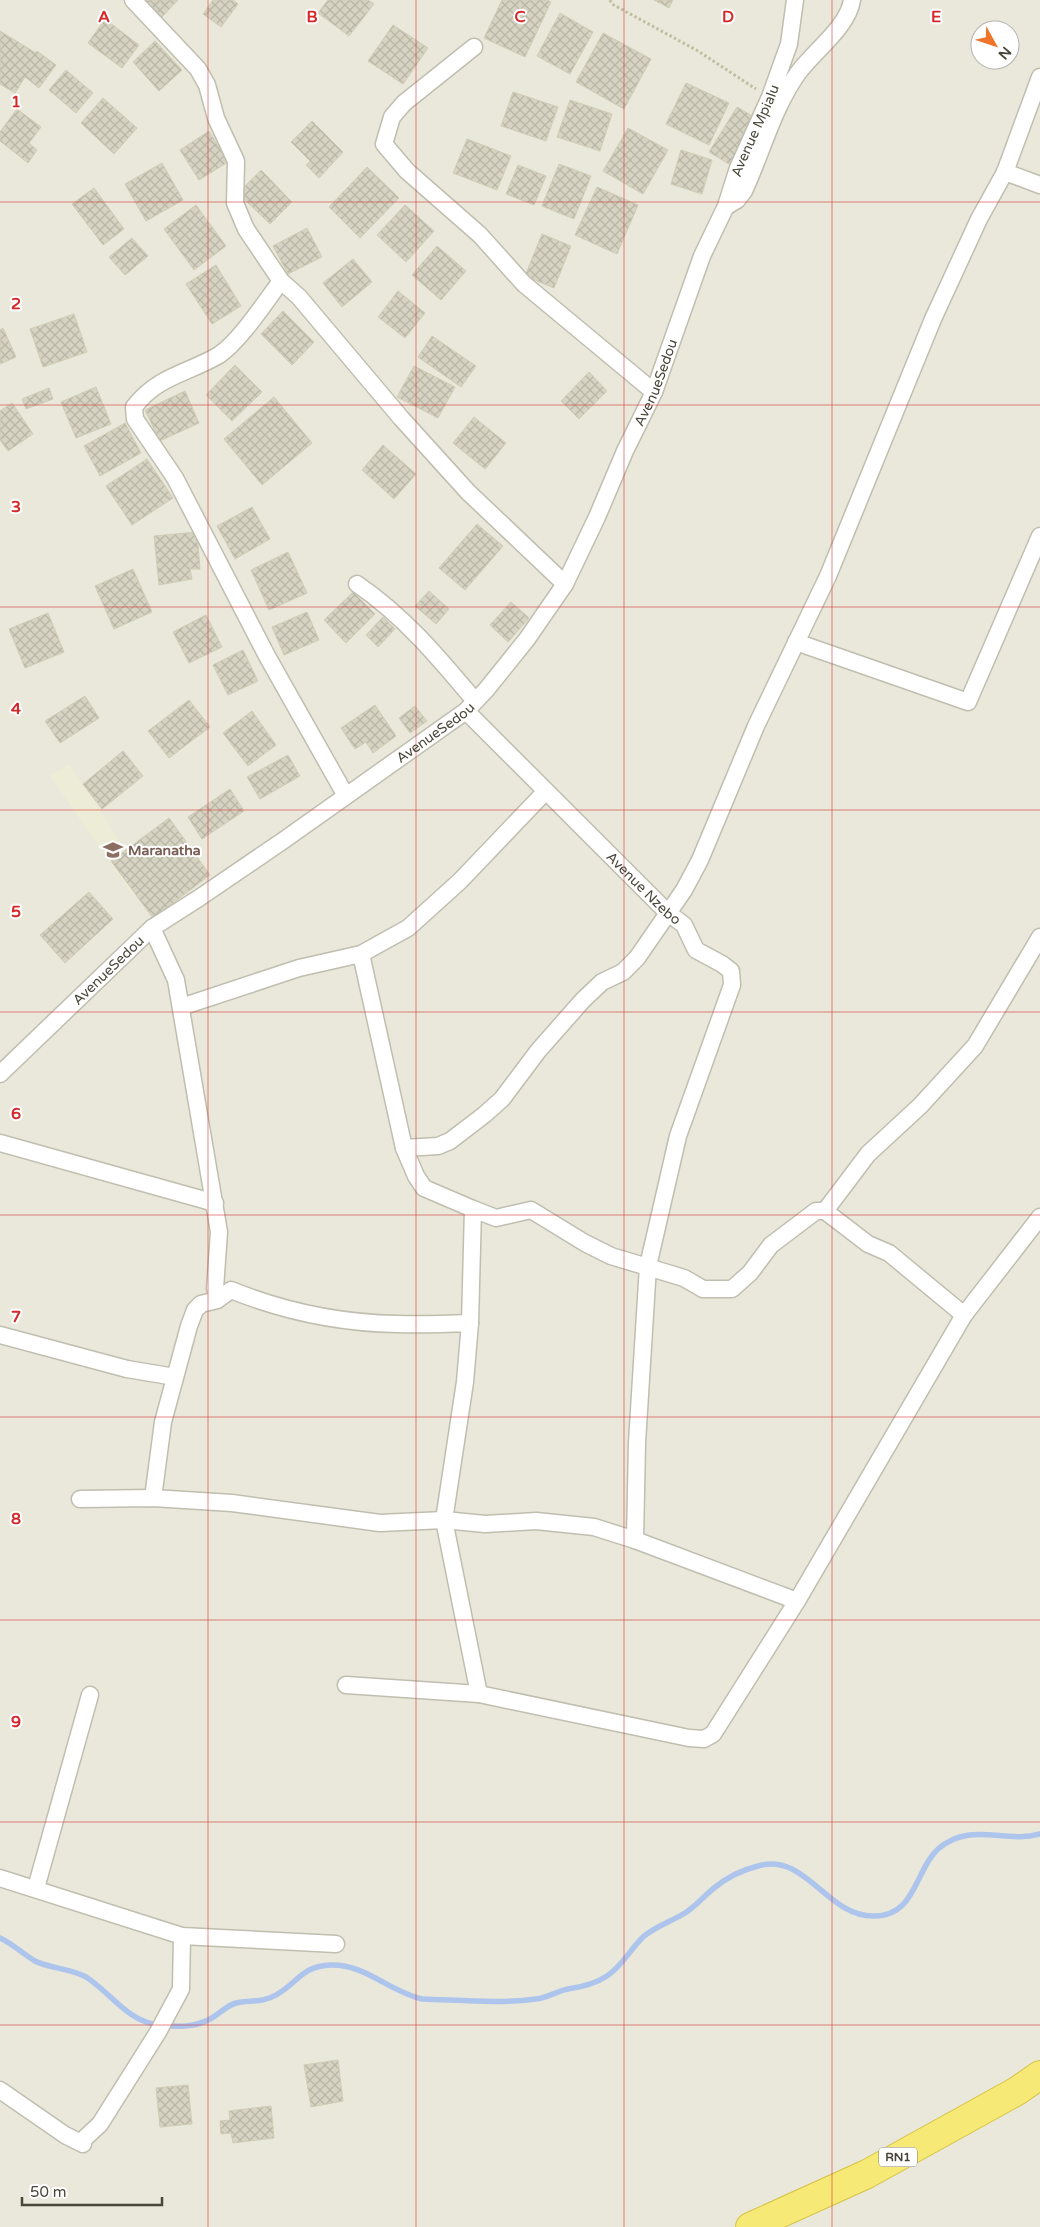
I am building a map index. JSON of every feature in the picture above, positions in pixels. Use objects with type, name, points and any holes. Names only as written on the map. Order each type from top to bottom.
[{"type":"highway","name":"RN1","points":[[750,2227],[867,2174],[1017,2091],[1040,2075]]},
{"type":"street","points":[[132,0],[198,69],[207,85],[216,118],[236,161],[235,203],[246,228],[281,280],[299,297],[401,418],[468,492],[565,584]]},
{"type":"street","name":"Avenue Mpialu","points":[[702,256],[726,206],[738,168],[770,97],[789,44],[796,0]]},
{"type":"street","points":[[726,206],[737,200],[744,191],[781,103],[797,74],[816,51],[840,27],[852,0]]},
{"type":"street","points":[[474,47],[404,103],[392,117],[384,144],[407,171],[480,235],[524,284],[654,392]]},
{"type":"street","points":[[404,1148],[438,1146],[450,1140],[502,1099],[538,1052],[583,1000],[602,982],[623,972],[637,958],[684,890],[700,860],[756,726],[828,576],[937,310],[979,219],[1005,172],[1040,77]]},
{"type":"street","points":[[1005,172],[1040,185]]},
{"type":"street","name":"AvenueSedou","points":[[0,1074],[152,928],[199,898],[346,796],[470,706],[486,690],[527,639],[565,584],[597,517],[625,450],[654,392],[702,256]]},
{"type":"street","points":[[281,280],[248,326],[220,354],[170,376],[141,398],[134,406],[135,419],[175,478],[267,656],[346,796]]},
{"type":"street","points":[[796,642],[968,702],[1040,536]]},
{"type":"street","name":"Avenue Nzebo","points":[[357,584],[379,599],[425,642],[470,706],[545,792],[668,913],[684,925],[696,950],[731,971],[732,985],[678,1136],[648,1266]]},
{"type":"street","points":[[181,1007],[299,968],[362,954],[414,922],[460,882],[545,792]]},
{"type":"street","points":[[152,928],[176,980],[181,1007],[219,1232],[215,1288],[217,1300]]},
{"type":"street","points":[[826,1211],[868,1154],[920,1106],[976,1046],[1040,937]]},
{"type":"street","points":[[362,954],[404,1148],[416,1176],[424,1188],[496,1218],[530,1210],[585,1243],[611,1256],[684,1278],[703,1289],[732,1289],[750,1273],[771,1245],[783,1235],[816,1211],[826,1211],[861,1239],[889,1252],[964,1315]]},
{"type":"street","points":[[0,1143],[215,1203]]},
{"type":"street","points":[[473,1210],[470,1323],[465,1382],[444,1520],[479,1694]]},
{"type":"street","points":[[346,1685],[479,1694],[689,1738],[704,1739],[713,1734],[797,1602],[964,1315],[1040,1217]]},
{"type":"street","points":[[635,1540],[637,1443],[648,1266]]},
{"type":"street","points":[[153,1498],[163,1422],[194,1310],[201,1304],[217,1300],[231,1290],[262,1303],[321,1316],[395,1324],[470,1323]]},
{"type":"street","points":[[0,1335],[127,1369],[175,1377]]},
{"type":"street","points":[[80,1499],[153,1498],[232,1503],[380,1524],[444,1520],[485,1524],[536,1521],[594,1527],[635,1540],[797,1602]]},
{"type":"street","points":[[36,1888],[90,1695]]},
{"type":"street","points":[[0,1878],[182,1936],[336,1944]]},
{"type":"street","points":[[0,2090],[65,2135],[83,2144],[84,2138],[100,2124],[158,2032],[181,1989],[182,1936]]},
{"type":"path","points":[[610,0],[612,4],[698,51],[770,97]]},
{"type":"shaded area","points":[[0,0],[1040,0],[1040,2227],[0,2227]]},
{"type":"shaded area","name":"Maranatha","points":[[69,764],[149,886],[133,896],[50,776]]},
{"type":"building","points":[[145,0],[178,0],[162,17]]},
{"type":"building","points":[[213,0],[233,0],[238,4],[221,27],[203,14]]},
{"type":"building","points":[[328,0],[368,0],[374,4],[349,36],[318,13]]},
{"type":"building","points":[[502,0],[547,0],[551,2],[525,57],[484,38]]},
{"type":"building","points":[[654,0],[673,0],[669,8]]},
{"type":"building","points":[[560,13],[593,32],[570,74],[537,56]]},
{"type":"building","points":[[105,19],[139,45],[122,68],[88,43]]},
{"type":"building","points":[[393,25],[428,48],[403,84],[368,61]]},
{"type":"building","points":[[0,31],[36,53],[37,51],[56,65],[39,88],[25,77],[15,93],[0,84]]},
{"type":"building","points":[[603,33],[651,59],[624,109],[576,82]]},
{"type":"building","points":[[155,41],[182,70],[159,91],[133,62]]},
{"type":"building","points":[[66,70],[93,93],[76,113],[49,90]]},
{"type":"building","points":[[686,83],[729,103],[709,145],[666,124]]},
{"type":"building","points":[[513,92],[558,107],[546,141],[501,126]]},
{"type":"building","points":[[103,98],[137,128],[114,154],[81,123]]},
{"type":"building","points":[[570,100],[612,114],[600,151],[557,137]]},
{"type":"building","points":[[737,107],[756,118],[729,164],[709,152]]},
{"type":"building","points":[[17,109],[41,127],[29,143],[37,150],[28,163],[0,141],[0,132]]},
{"type":"building","points":[[312,121],[343,152],[319,178],[306,165],[310,161],[291,142]]},
{"type":"building","points":[[628,128],[668,150],[643,194],[603,171]]},
{"type":"building","points":[[209,131],[228,162],[199,180],[180,150]]},
{"type":"building","points":[[467,139],[511,156],[497,190],[453,173]]},
{"type":"building","points":[[681,150],[712,160],[702,194],[671,184]]},
{"type":"building","points":[[162,163],[183,200],[146,221],[125,184]]},
{"type":"building","points":[[559,164],[591,176],[574,219],[542,206]]},
{"type":"building","points":[[518,165],[546,176],[534,205],[506,194]]},
{"type":"building","points":[[367,167],[399,198],[360,238],[329,207]]},
{"type":"building","points":[[261,170],[292,202],[270,224],[238,193]]},
{"type":"building","points":[[597,187],[638,205],[617,254],[575,235]]},
{"type":"building","points":[[94,188],[124,229],[103,245],[72,204]]},
{"type":"building","points":[[196,205],[226,246],[194,270],[164,229]]},
{"type":"building","points":[[405,205],[434,231],[406,262],[377,235]]},
{"type":"building","points":[[307,228],[322,257],[288,274],[273,246]]},
{"type":"building","points":[[542,234],[571,246],[554,288],[525,276]]},
{"type":"building","points":[[132,238],[148,256],[125,275],[109,257]]},
{"type":"building","points":[[437,246],[466,271],[441,300],[412,275]]},
{"type":"building","points":[[353,259],[372,282],[342,307],[323,283]]},
{"type":"building","points":[[216,265],[241,306],[212,324],[186,284]]},
{"type":"building","points":[[398,291],[425,313],[405,338],[378,317]]},
{"type":"building","points":[[283,311],[314,342],[292,365],[261,334]]},
{"type":"building","points":[[74,314],[87,352],[43,367],[30,329]]},
{"type":"building","points":[[3,328],[16,357],[0,364],[0,330]]},
{"type":"building","points":[[432,336],[476,366],[461,387],[418,357]]},
{"type":"building","points":[[235,365],[262,392],[232,421],[206,395]]},
{"type":"building","points":[[414,366],[455,387],[438,418],[397,397]]},
{"type":"building","points":[[589,372],[607,391],[579,419],[561,401]]},
{"type":"building","points":[[96,387],[111,424],[76,438],[61,402]]},
{"type":"building","points":[[49,388],[53,399],[26,409],[22,399]]},
{"type":"building","points":[[185,391],[199,423],[160,441],[145,410]]},
{"type":"building","points":[[274,397],[312,443],[262,485],[224,439]]},
{"type":"building","points":[[12,403],[33,434],[8,451],[0,440],[0,411]]},
{"type":"building","points":[[474,417],[506,443],[485,469],[453,443]]},
{"type":"building","points":[[125,423],[141,453],[100,476],[84,446]]},
{"type":"building","points":[[383,445],[416,474],[394,499],[362,470]]},
{"type":"building","points":[[147,459],[173,498],[132,525],[106,486]]},
{"type":"building","points":[[252,507],[270,539],[235,559],[217,526]]},
{"type":"building","points":[[477,524],[503,546],[465,590],[439,568]]},
{"type":"building","points":[[197,532],[200,569],[190,569],[192,579],[159,585],[154,536]]},
{"type":"building","points":[[288,552],[307,593],[269,610],[251,570]]},
{"type":"building","points":[[133,569],[152,612],[114,629],[95,586]]},
{"type":"building","points":[[429,591],[449,609],[436,624],[415,606]]},
{"type":"building","points":[[353,592],[375,614],[346,643],[324,620]]},
{"type":"building","points":[[511,602],[529,618],[508,642],[490,625]]},
{"type":"building","points":[[307,612],[319,640],[284,655],[272,627]]},
{"type":"building","points":[[48,613],[64,652],[25,668],[9,629]]},
{"type":"building","points":[[206,615],[222,647],[189,663],[173,632]]},
{"type":"building","points":[[383,617],[395,629],[378,647],[366,635]]},
{"type":"building","points":[[243,650],[258,681],[228,695],[213,665]]},
{"type":"building","points":[[85,696],[99,718],[60,743],[45,721]]},
{"type":"building","points":[[189,700],[210,727],[169,758],[148,731]]},
{"type":"building","points":[[375,705],[396,736],[373,753],[366,742],[355,749],[341,728]]},
{"type":"building","points":[[415,706],[427,721],[410,733],[399,718]]},
{"type":"building","points":[[252,711],[276,745],[248,766],[223,733]]},
{"type":"building","points":[[123,751],[143,776],[102,809],[83,784]]},
{"type":"building","points":[[288,755],[300,776],[260,799],[247,777]]},
{"type":"building","points":[[230,789],[244,811],[202,839],[188,817]]},
{"type":"building","points":[[169,818],[210,875],[153,918],[111,861]]},
{"type":"building","points":[[89,892],[113,919],[65,963],[40,935]]},
{"type":"building","points":[[338,2060],[343,2101],[311,2107],[304,2065]]},
{"type":"building","points":[[188,2085],[192,2124],[160,2127],[156,2088]]},
{"type":"building","points":[[271,2106],[274,2138],[233,2143],[231,2133],[221,2134],[220,2121],[230,2120],[229,2111]]},
{"type":"waterway","points":[[0,1938],[35,1961],[86,1977],[128,2012],[137,2018],[158,2025],[184,2026],[204,2022],[236,2003],[271,1998],[313,1968],[331,1965],[343,1966],[366,1973],[399,1991],[422,1999],[479,2001],[536,1999],[588,1985],[602,1979],[617,1968],[647,1933],[685,1913],[724,1881],[740,1872],[758,1866],[775,1864],[790,1868],[843,1907],[857,1914],[874,1916],[888,1914],[907,1900],[930,1858],[938,1849],[950,1841],[963,1836],[975,1835],[1014,1837],[1040,1834]]},
{"type":"place","name":"Maranatha","points":[[113,850]]}]
